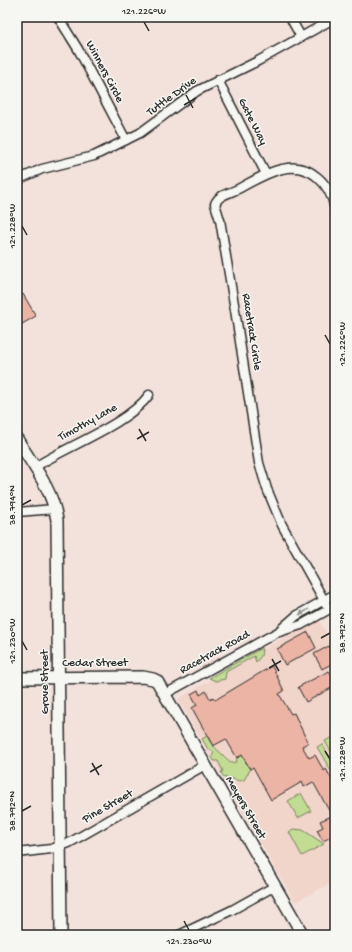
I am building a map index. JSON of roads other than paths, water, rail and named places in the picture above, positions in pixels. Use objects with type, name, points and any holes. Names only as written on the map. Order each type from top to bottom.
[{"type":"street","name":"Winners Circle","points":[[58,17],[78,49],[126,140]]},
{"type":"street","points":[[290,17],[301,37]]},
{"type":"street","name":"Tuttle Drive","points":[[17,180],[42,169],[94,156],[126,140],[150,127],[188,96],[335,18]]},
{"type":"street","name":"Gate Way","points":[[218,80],[266,174]]},
{"type":"street","name":"Racetrack Circle","points":[[325,602],[282,525],[267,489],[260,463],[220,220],[214,204],[218,197],[266,174],[282,169],[293,168],[314,174],[329,190],[335,210]]},
{"type":"street","name":"Timothy Lane","points":[[34,467],[127,415],[143,403],[149,395]]},
{"type":"street","name":"Grove Street","points":[[17,439],[34,467],[55,509],[57,533],[61,935]]},
{"type":"street","points":[[17,512],[55,509]]},
{"type":"street","name":"Racetrack Road","points":[[276,633],[296,616],[325,602],[335,594]]},
{"type":"street","name":"Racetrack Road","points":[[165,694],[276,633],[301,625],[335,606]]},
{"type":"street","name":"Cedar Street","points":[[17,678],[148,678],[157,681],[165,694]]},
{"type":"street","name":"Meyers Street","points":[[165,694],[303,935]]},
{"type":"street","name":"Pine Street","points":[[17,853],[29,853],[60,847],[69,843],[205,765]]},
{"type":"street","points":[[178,935],[232,910],[275,886]]}]
